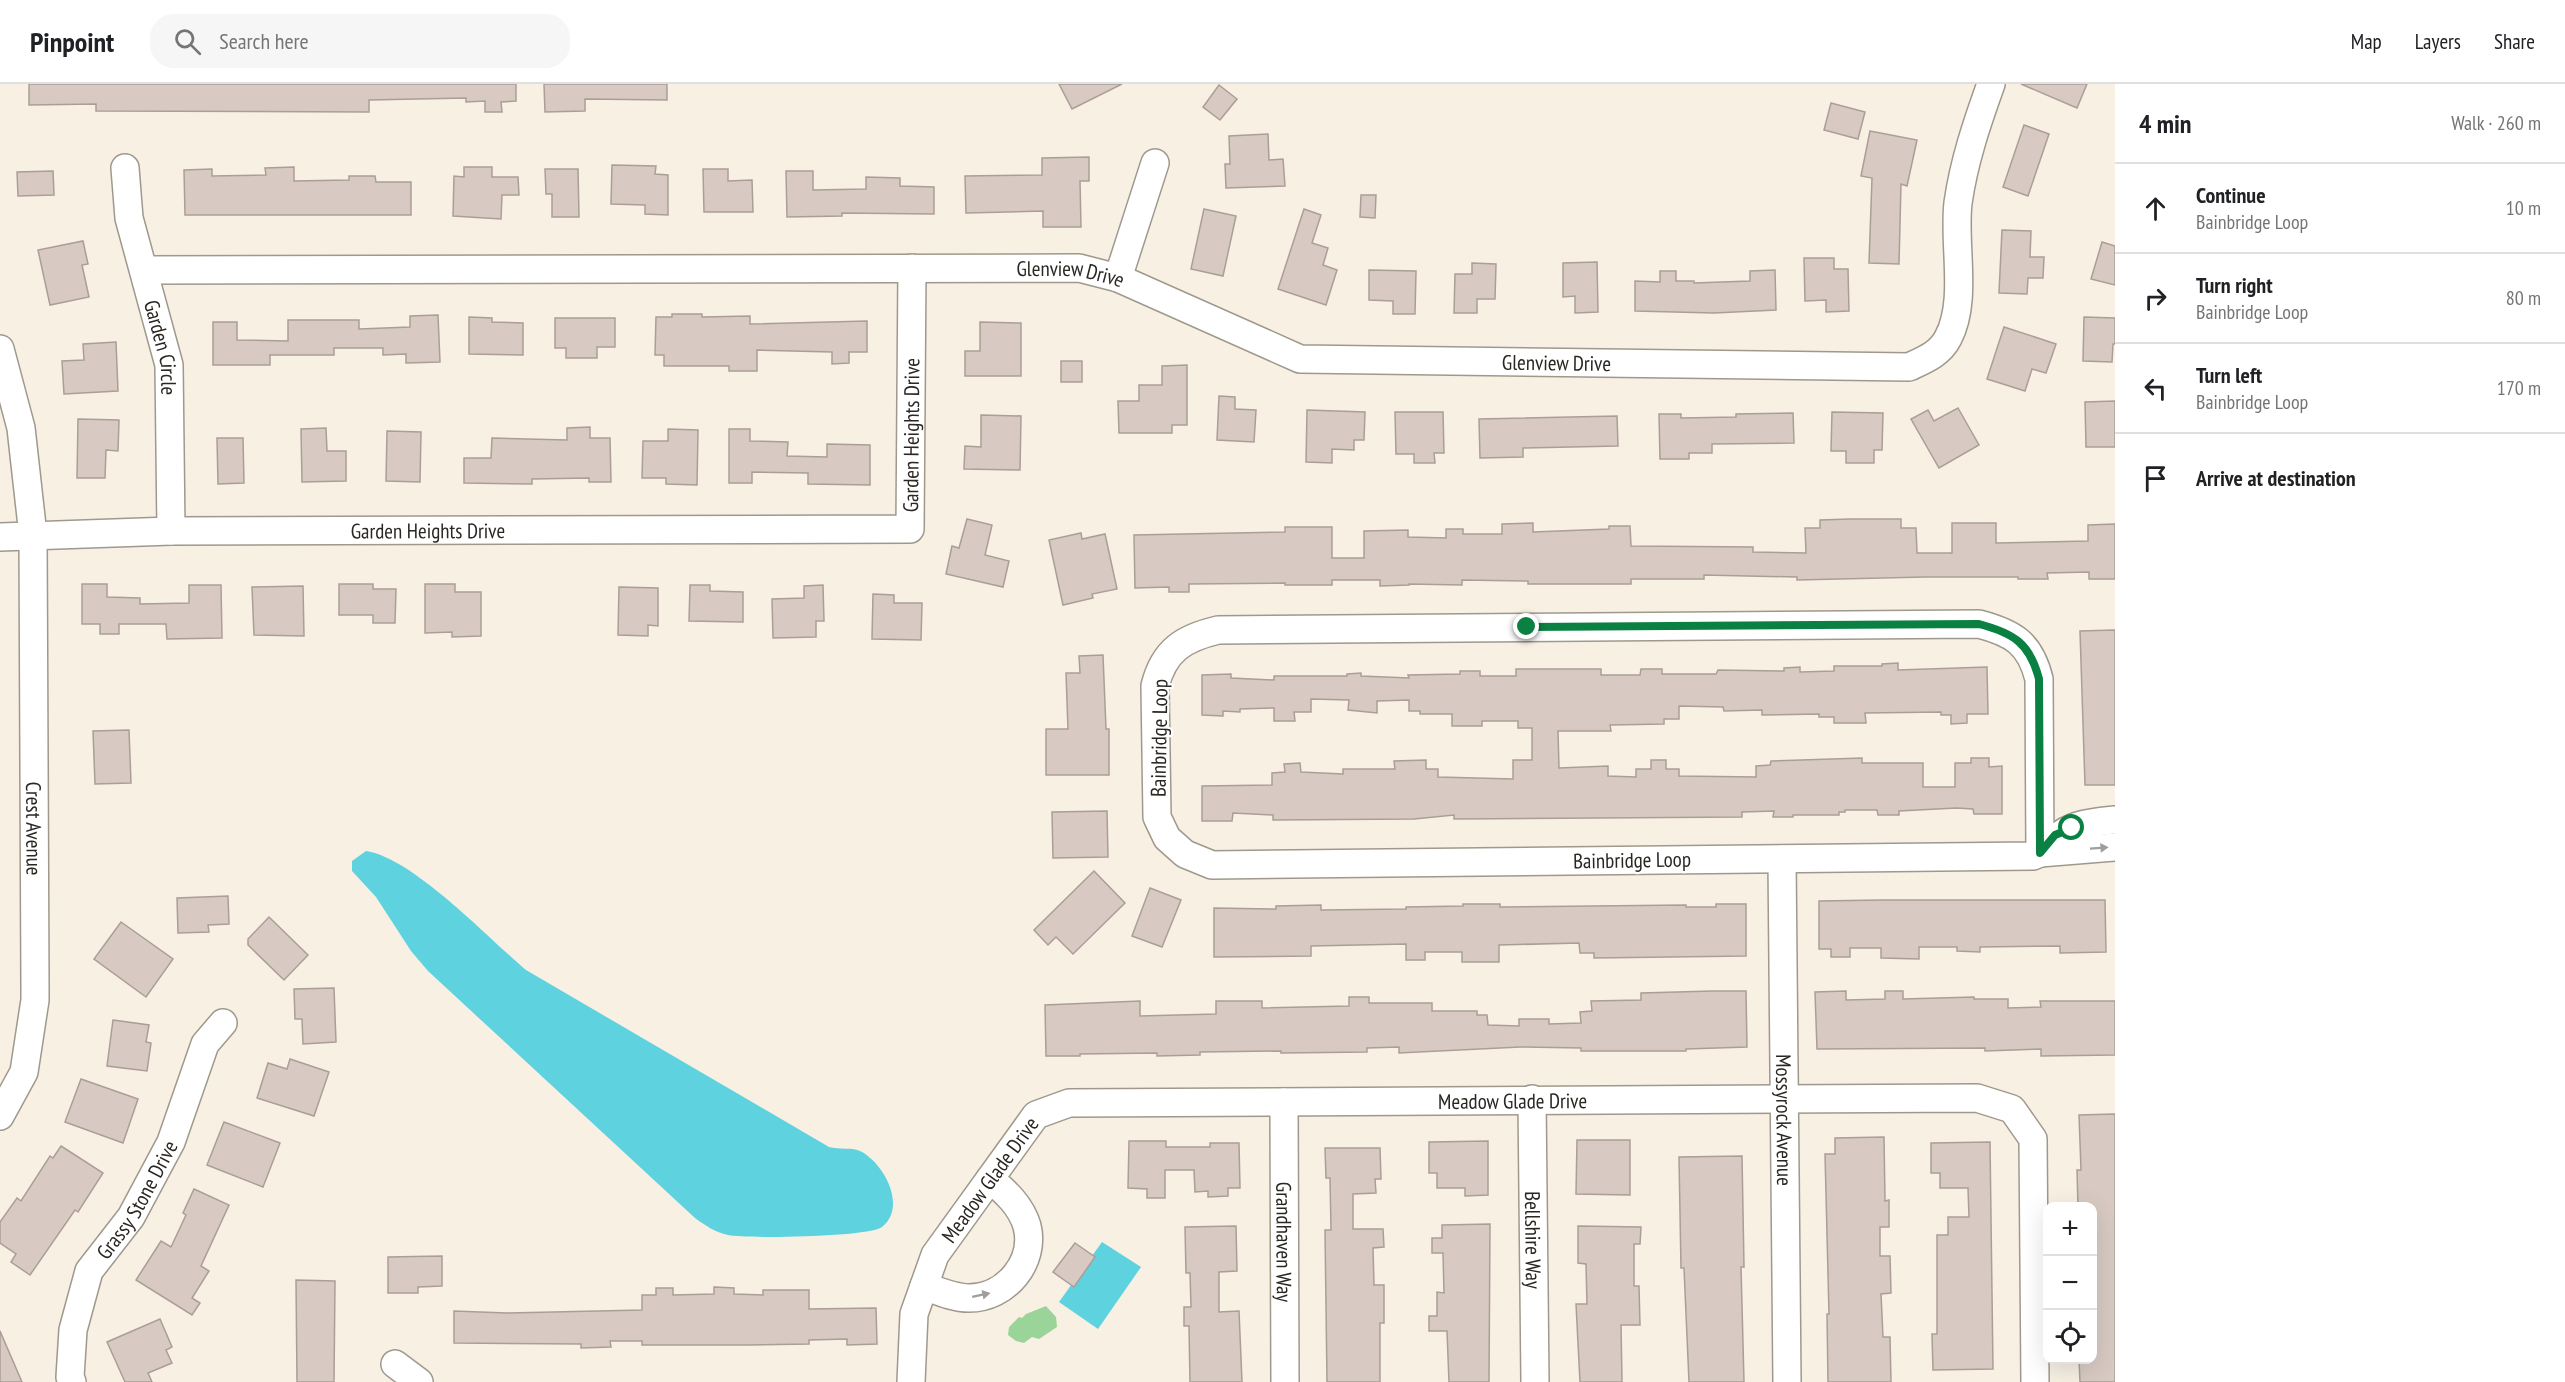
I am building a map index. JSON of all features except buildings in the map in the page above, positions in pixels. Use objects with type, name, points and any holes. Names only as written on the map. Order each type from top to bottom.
[{"type":"street","name":"Glenview Drive","points":[[912,268],[1079,268],[1118,278],[1300,359],[1909,367],[1933,356],[1948,339],[1957,313],[1958,205],[1968,148],[1991,84]]},
{"type":"street","points":[[1118,278],[1155,163]]},
{"type":"street","name":"Garden Circle","points":[[125,168],[129,218],[169,365],[171,531]]},
{"type":"street","points":[[145,270],[912,268]]},
{"type":"street","name":"Garden Heights Drive","points":[[0,537],[171,531],[910,529],[912,268]]},
{"type":"street","name":"Crest Avenue","points":[[0,349],[21,428],[33,535],[35,1000],[24,1072],[0,1116]]},
{"type":"street","name":"Bainbridge Loop","points":[[2040,853],[2039,679],[2035,663],[2027,649],[2006,631],[1979,624],[1218,630],[1192,636],[1169,654],[1159,670],[1155,686],[1157,817],[1167,838],[1185,854],[1212,865],[2024,857],[2040,853],[2115,847]]},
{"type":"street","points":[[2040,853],[2055,835],[2072,828],[2115,820]]},
{"type":"street","name":"Mossyrock Avenue","points":[[1782,859],[1787,1382]]},
{"type":"street","name":"Grassy Stone Drive","points":[[72,1382],[70,1377],[73,1330],[89,1271],[131,1217],[171,1142],[205,1044],[223,1023]]},
{"type":"street","name":"Meadow Glade Drive","points":[[911,1382],[914,1314],[935,1255],[1036,1115],[1069,1103],[1977,1098],[2012,1109],[2033,1139],[2035,1382]]},
{"type":"street","name":"Bellshire Way","points":[[1532,1099],[1535,1382]]},
{"type":"street","name":"Grandhaven Way","points":[[1284,1102],[1285,1382]]},
{"type":"street","points":[[924,1286],[955,1296],[969,1298],[985,1296],[1012,1281],[1021,1269],[1028,1252],[1026,1225],[1010,1196],[990,1179]]},
{"type":"street","points":[[395,1364],[419,1382]]},
{"type":"green space","points":[[1046,1306],[1056,1317],[1057,1327],[1039,1339],[1032,1337],[1024,1343],[1008,1335],[1009,1327],[1019,1317],[1022,1318]]},
{"type":"water","points":[[366,851],[385,857],[427,883],[526,970],[829,1147],[860,1151],[869,1157],[884,1174],[893,1197],[893,1208],[889,1218],[882,1227],[872,1230],[833,1235],[782,1237],[728,1235],[699,1221],[428,971],[411,951],[376,897],[352,871],[352,861]]},
{"type":"water","points":[[1102,1242],[1141,1267],[1098,1329],[1059,1302]]},
{"type":"route","points":[[1527,627],[1979,624],[2006,631],[2027,649],[2035,663],[2039,679],[2040,853],[2055,835],[2072,828]]}]
